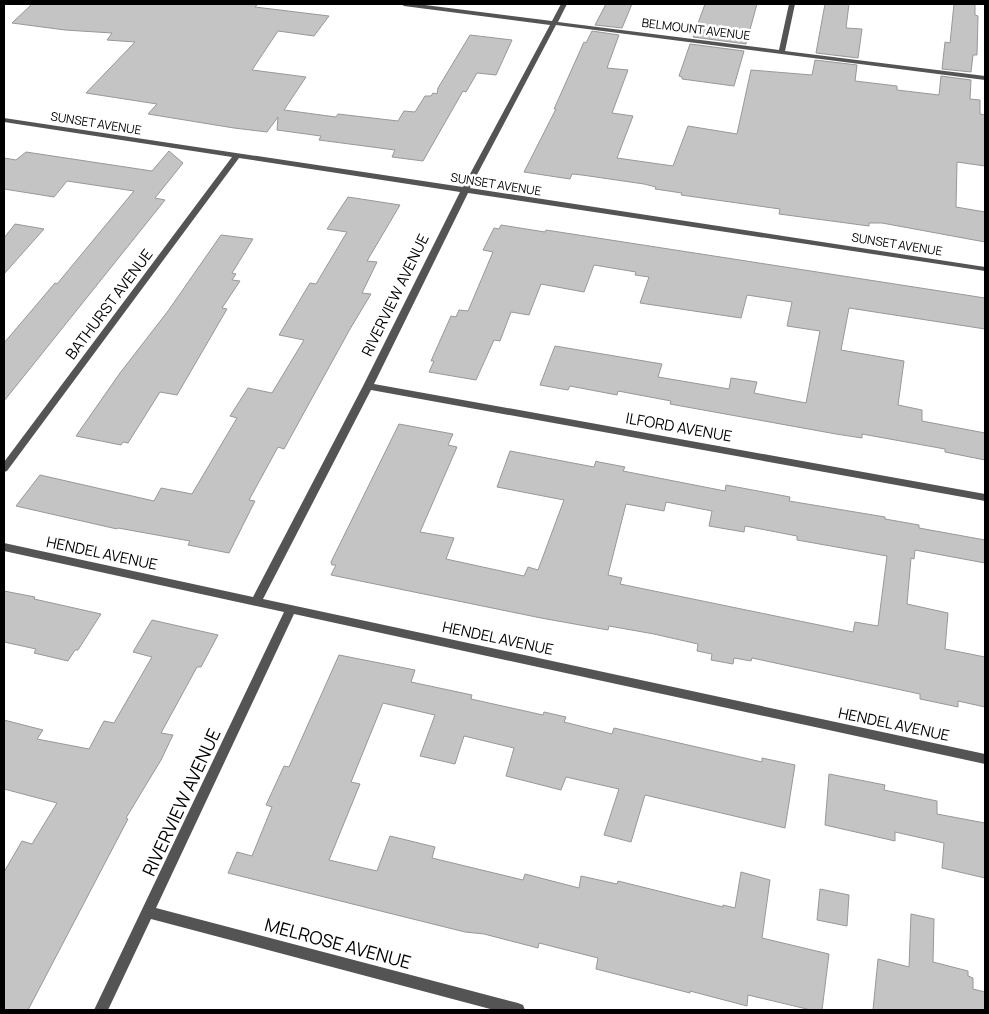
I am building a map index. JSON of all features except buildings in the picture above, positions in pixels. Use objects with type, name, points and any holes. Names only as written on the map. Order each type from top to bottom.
[{"type":"street","name":"BELMOUNT AVENUE","points":[[404,4],[985,78]]},
{"type":"street","name":"RIVERVIEW AVENUE","points":[[256,602],[368,386],[465,190],[564,4]]},
{"type":"street","points":[[782,51],[792,4]]},
{"type":"street","name":"SUNSET AVENUE","points":[[4,120],[985,269]]},
{"type":"street","name":"BATHURST AVENUE","points":[[4,469],[237,156]]},
{"type":"street","name":"ILFORD AVENUE","points":[[368,386],[985,498]]},
{"type":"street","name":"HENDEL AVENUE","points":[[4,547],[985,759]]},
{"type":"street","name":"RIVERVIEW AVENUE","points":[[101,1010],[291,609]]},
{"type":"street","name":"MELROSE AVENUE","points":[[148,912],[518,1010]]}]
